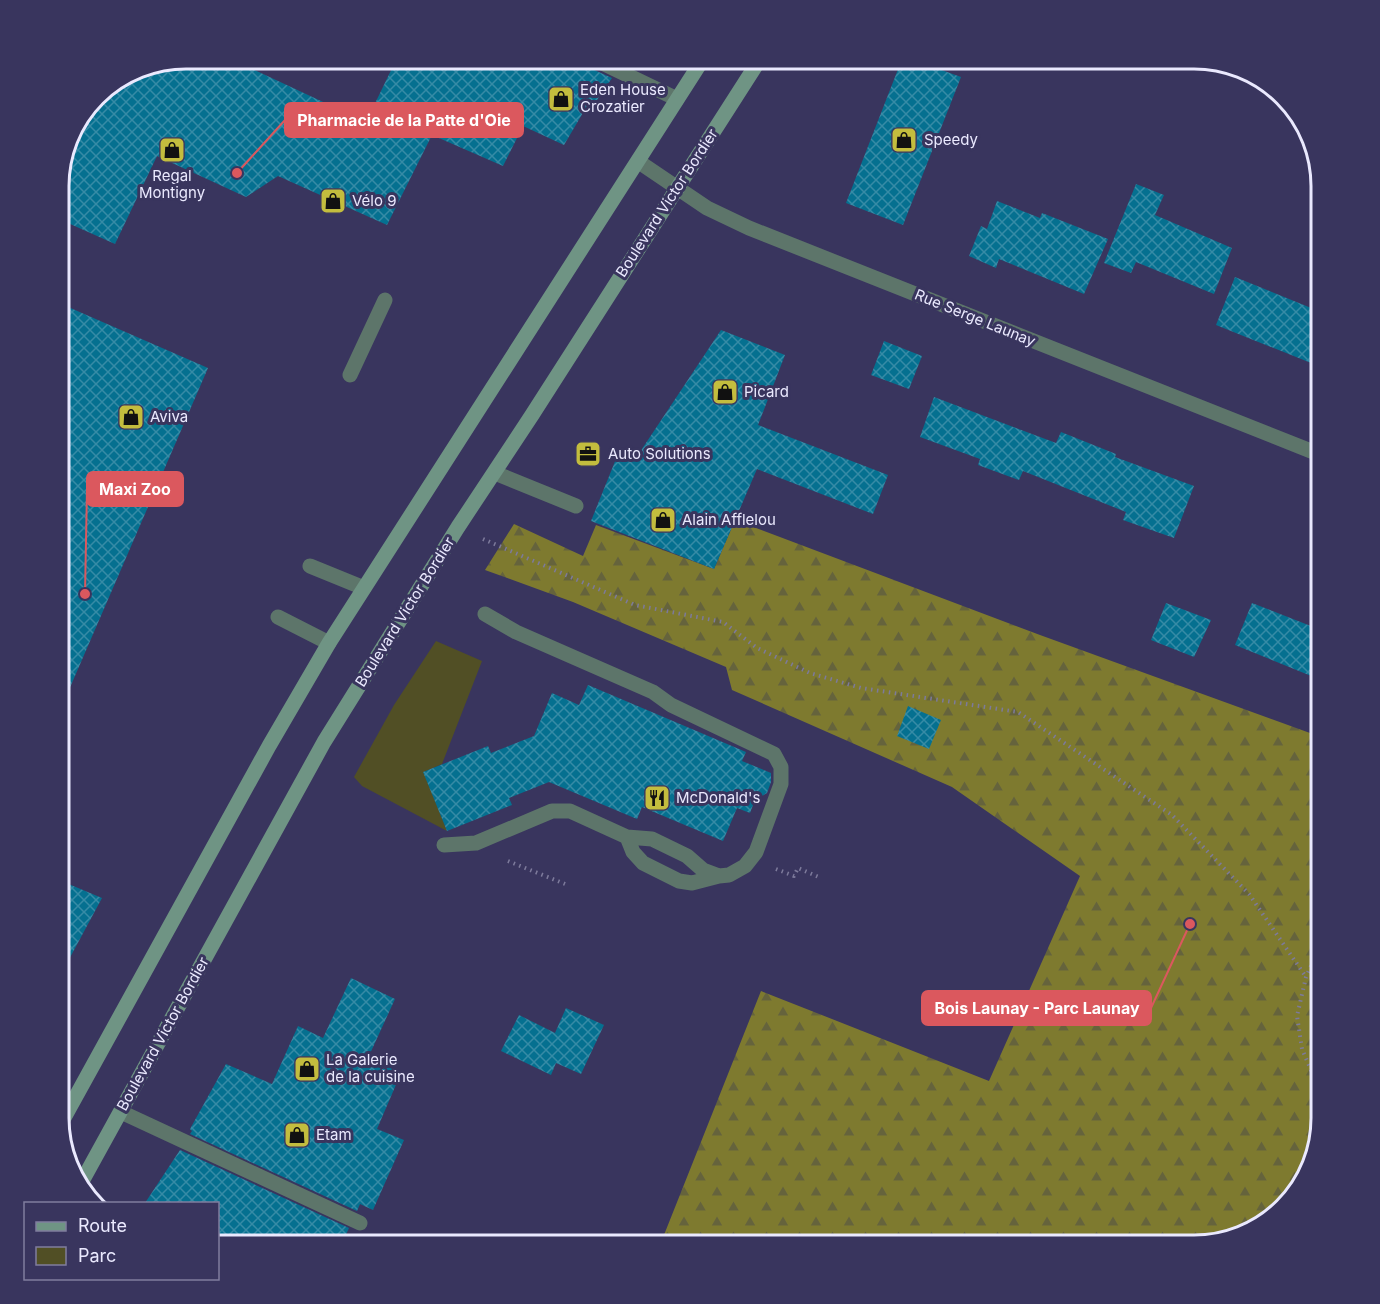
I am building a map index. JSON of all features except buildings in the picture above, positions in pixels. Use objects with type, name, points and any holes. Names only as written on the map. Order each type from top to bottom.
[{"type":"main road","points":[[69,1109],[269,746],[329,643],[697,69]]},
{"type":"main road","name":"Boulevard Victor Bordier","points":[[85,1176],[324,742],[458,527],[495,473],[753,69]]},
{"type":"street","points":[[615,69],[677,99]]},
{"type":"street","name":"Rue Serge Launay","points":[[639,162],[707,208],[749,228],[1311,450]]},
{"type":"street","points":[[350,375],[385,300]]},
{"type":"street","points":[[495,473],[576,506]]},
{"type":"street","points":[[310,566],[364,588]]},
{"type":"street","points":[[485,614],[516,632],[653,692],[671,705],[774,754],[781,767],[781,784],[752,859],[737,871],[692,883],[679,881],[643,863],[633,852],[627,837]]},
{"type":"street","points":[[278,617],[329,643]]},
{"type":"street","points":[[444,845],[476,843],[552,811],[570,811],[627,837],[652,839],[687,856],[703,870],[719,876]]},
{"type":"street","points":[[121,1112],[360,1223]]},
{"type":"path","points":[[458,527],[635,605],[723,622],[757,648],[810,673],[861,688],[1018,712],[1172,815],[1249,894],[1306,977]]},
{"type":"path","points":[[752,859],[794,876],[798,868],[821,878]]},
{"type":"path","points":[[507,860],[565,884]]},
{"type":"path","points":[[1311,967],[1306,977],[1297,1016],[1302,1049],[1311,1070]]},
{"type":"green space","points":[[735,520],[1040,635],[1311,733],[1310,1134],[1302,1163],[1295,1177],[1277,1201],[1253,1219],[1239,1226],[1202,1235],[664,1235],[761,991],[989,1081],[1080,876],[952,787],[732,690],[726,667],[573,602],[485,570],[514,524],[583,556],[596,525],[714,569]]},
{"type":"green space","points":[[436,641],[482,661],[442,764],[424,772],[447,831],[362,786],[354,777],[394,705]]},
{"type":"place","name":"Eden House Crozatier","points":[[561,99]]},
{"type":"place","name":"Speedy","points":[[904,140]]},
{"type":"place","name":"Regal Montigny","points":[[172,150]]},
{"type":"place","name":"Pharmacie de la Patte d'Oie","points":[[237,173]]},
{"type":"place","name":"Vélo 9","points":[[333,201]]},
{"type":"place","name":"Picard","points":[[725,392]]},
{"type":"place","name":"Aviva","points":[[131,417]]},
{"type":"place","name":"Auto Solutions","points":[[588,454]]},
{"type":"place","name":"Alain Afflelou","points":[[663,520]]},
{"type":"place","name":"Maxi Zoo","points":[[85,594]]},
{"type":"place","name":"McDonald's","points":[[657,798]]},
{"type":"place","name":"Bois Launay - Parc Launay","points":[[1190,924]]},
{"type":"place","name":"La Galerie de la cuisine","points":[[307,1069]]},
{"type":"place","name":"Etam","points":[[297,1135]]}]
